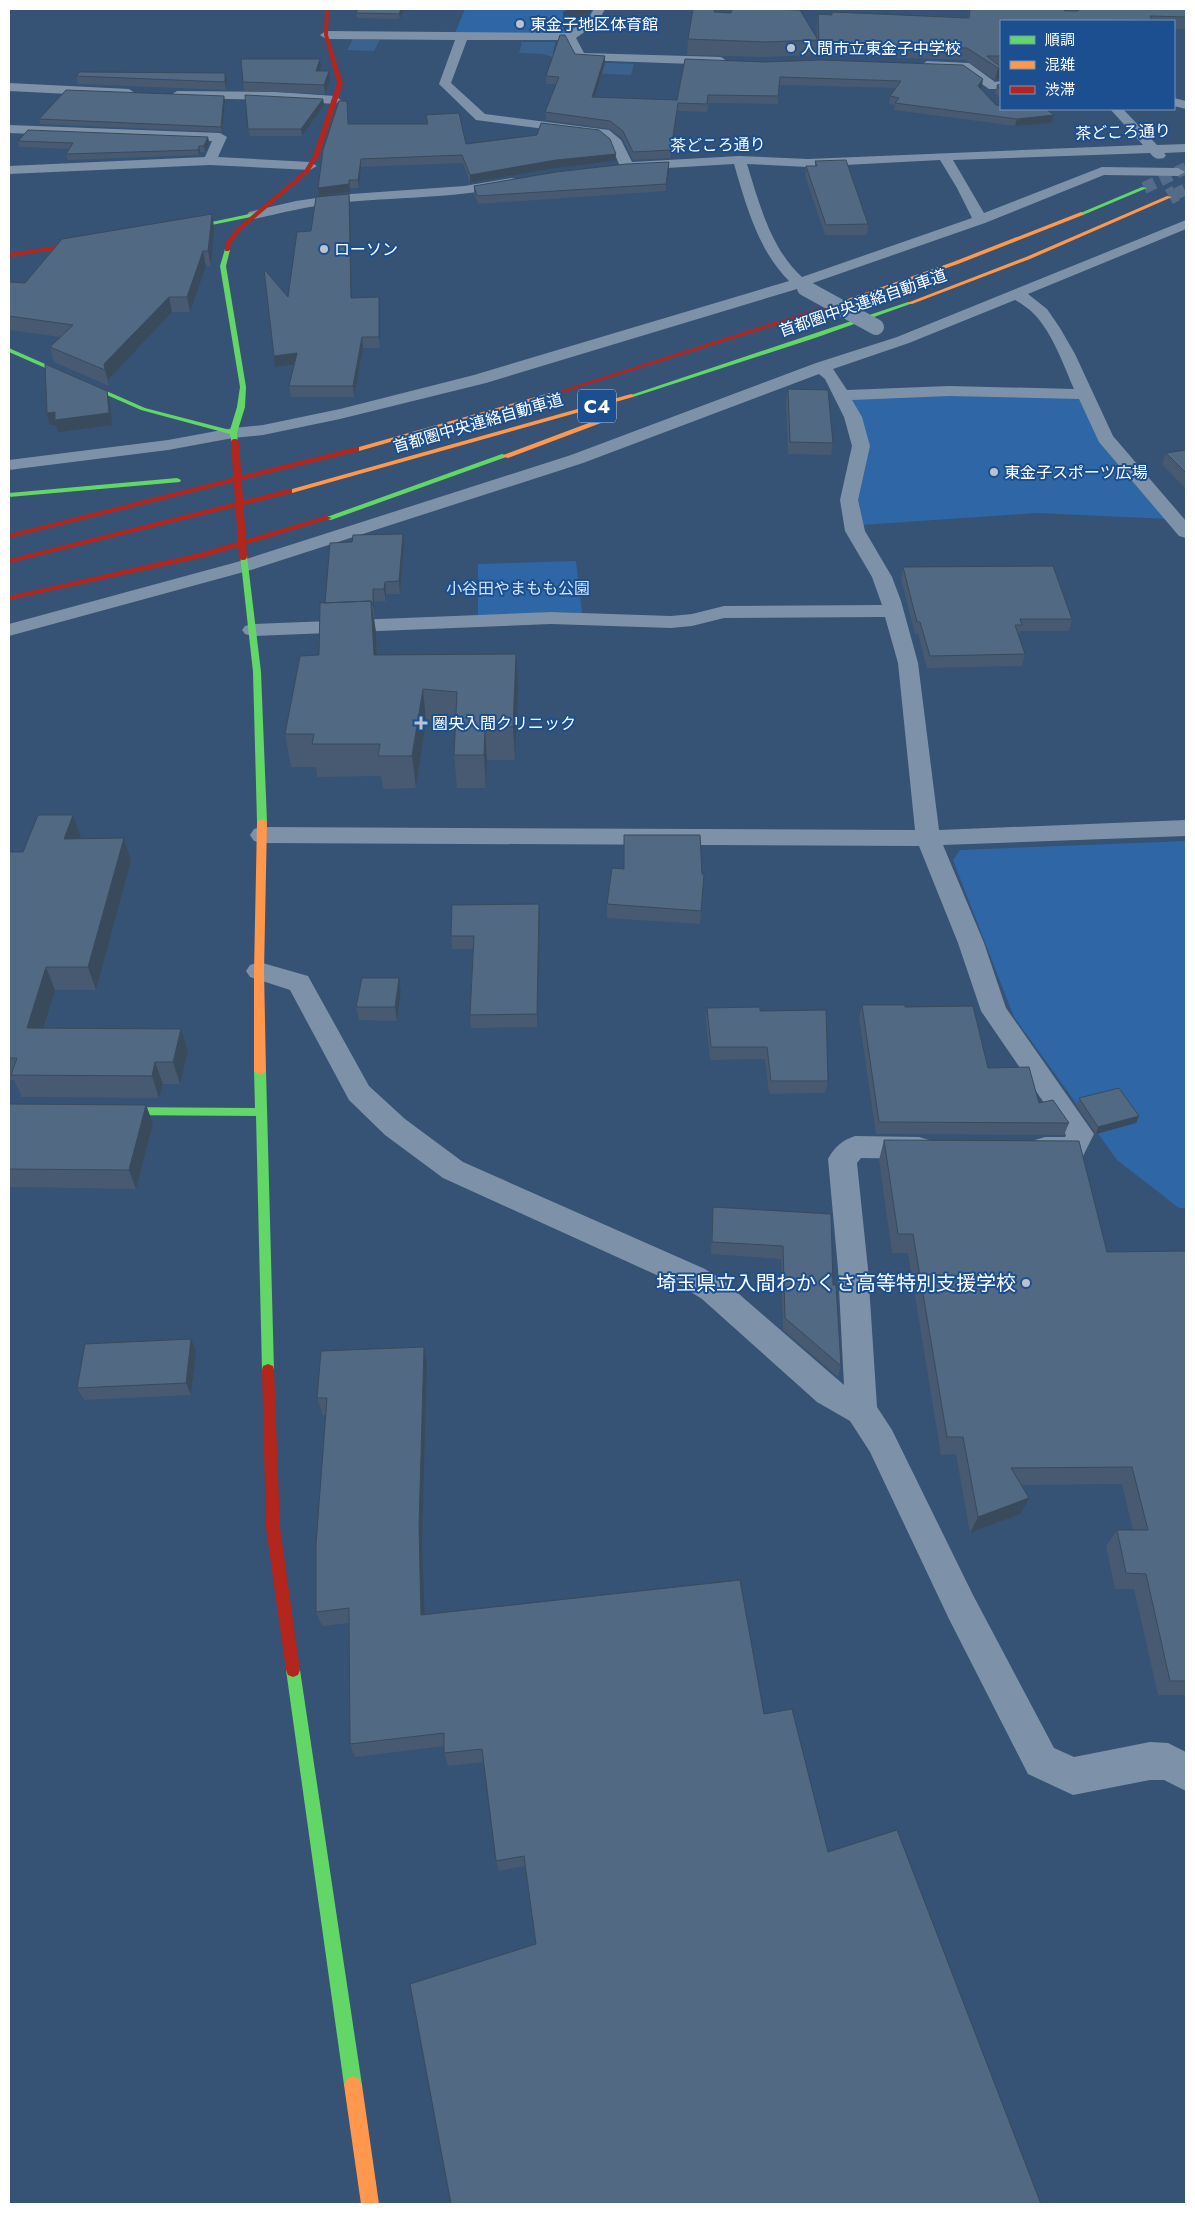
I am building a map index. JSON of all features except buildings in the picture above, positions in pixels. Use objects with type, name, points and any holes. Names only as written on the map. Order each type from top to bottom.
[{"type":"main road","points":[[327,9],[326,35],[340,83],[316,156],[310,166],[280,195],[239,229],[229,242],[222,266],[243,387],[241,407],[234,438],[244,561],[257,672],[262,835],[259,971],[261,1112],[273,1528],[370,2204]]},
{"type":"main road","name":"首都圏中央連絡自動車道","points":[[9,536],[374,445],[525,403],[908,281],[1013,243],[1144,188]]},
{"type":"main road","name":"首都圏中央連絡自動車道","points":[[9,561],[378,469],[533,425],[785,348],[938,295],[1055,247],[1169,197]]},
{"type":"main road","points":[[167,231],[254,215]]},
{"type":"main road","points":[[9,255],[102,241]]},
{"type":"main road","points":[[671,395],[938,295]]},
{"type":"main road","points":[[9,350],[143,409],[234,438]]},
{"type":"main road","points":[[9,598],[202,555],[349,512],[607,419]]},
{"type":"main road","points":[[9,495],[84,490],[196,477],[374,445]]},
{"type":"main road","points":[[96,1111],[261,1112]]},
{"type":"street","points":[[326,35],[570,37],[594,20],[598,9]]},
{"type":"street","points":[[462,36],[445,84],[480,116],[604,133],[614,138],[620,145],[626,166]]},
{"type":"street","points":[[570,37],[580,56],[736,62]]},
{"type":"street","points":[[917,64],[966,66],[997,85]]},
{"type":"street","points":[[990,99],[984,92],[997,85]]},
{"type":"street","points":[[9,87],[139,93]]},
{"type":"street","points":[[167,94],[277,96],[335,100]]},
{"type":"street","points":[[1117,110],[1151,148],[1182,176]]},
{"type":"street","points":[[9,129],[220,137],[210,161]]},
{"type":"street","name":"茶どころ通り","points":[[609,168],[738,160],[808,163],[944,156],[1186,148]]},
{"type":"street","points":[[944,156],[964,188],[980,220]]},
{"type":"street","points":[[738,160],[764,232],[786,266],[802,285],[903,340]]},
{"type":"street","points":[[9,170],[210,161],[310,166]]},
{"type":"street","points":[[9,465],[234,438],[340,414],[480,379],[802,285],[980,220],[1102,171],[1182,176]]},
{"type":"street","points":[[254,215],[296,205],[337,199],[464,190],[529,179]]},
{"type":"street","points":[[9,630],[244,561],[577,459],[822,367],[903,340],[1186,224]]},
{"type":"street","points":[[1018,294],[1041,312],[1052,328],[1067,354],[1084,394],[1112,447],[1186,532]]},
{"type":"street","points":[[822,367],[832,377],[853,417],[861,446],[849,500],[855,531],[882,577],[908,663],[928,838],[971,944],[994,1010],[1080,1134],[1073,1148],[1023,1148]]},
{"type":"street","points":[[842,395],[949,391],[1084,394]]},
{"type":"street","points":[[252,630],[551,618],[671,622],[692,620],[724,612],[893,611]]},
{"type":"street","points":[[262,835],[928,838],[1186,828]]},
{"type":"street","points":[[259,971],[299,983],[359,1093],[395,1127],[446,1164],[524,1203],[694,1278],[713,1290],[828,1392],[861,1411],[881,1441],[961,1607],[1041,1760],[1073,1776],[1150,1761],[1168,1762],[1186,1772]]},
{"type":"street","points":[[861,1411],[853,1269],[842,1159],[855,1148],[944,1148]]},
{"type":"green space","name":"東金子地区体育館","points":[[465,9],[594,9],[592,16],[569,33],[455,33]]},
{"type":"green space","name":"東金子スポーツ広場","points":[[945,394],[1071,397],[1084,401],[1168,519],[1037,513],[862,525],[855,499],[850,401],[855,397]]},
{"type":"green space","name":"小谷田やまもも公園","points":[[576,561],[582,613],[554,612],[478,617],[478,564]]},
{"type":"green space","points":[[1186,841],[1186,1208],[1179,1208],[1117,1160],[1014,1017],[953,860],[960,850]]},
{"type":"shaded area","points":[[353,39],[380,40],[374,51],[347,50]]},
{"type":"shaded area","points":[[522,42],[555,42],[553,54],[590,64],[591,62],[634,64],[631,75],[587,73],[589,67],[542,54],[519,53]]},
{"type":"tunnel","points":[[1144,188],[1186,168]]},
{"type":"tunnel","points":[[1174,195],[1186,189]]},
{"type":"tunnel","points":[[1169,197],[1176,193]]},
{"type":"traffic: fast","points":[[1081,214],[1144,188]]},
{"type":"traffic: fast","points":[[177,230],[254,215]]},
{"type":"traffic: fast","points":[[227,250],[223,266],[243,387],[241,407],[233,433],[235,443]]},
{"type":"traffic: fast","points":[[631,396],[813,337],[910,303]]},
{"type":"traffic: fast","points":[[9,350],[143,409],[233,433]]},
{"type":"traffic: fast","points":[[328,518],[505,456]]},
{"type":"traffic: fast","points":[[9,495],[177,480]]},
{"type":"traffic: fast","points":[[243,556],[257,672],[262,822]]},
{"type":"traffic: fast","points":[[260,1071],[268,1370]]},
{"type":"traffic: fast","points":[[112,1111],[261,1112]]},
{"type":"traffic: fast","points":[[293,1670],[353,2085]]},
{"type":"traffic: slow","points":[[910,303],[1028,258],[1169,197]]},
{"type":"traffic: slow","points":[[828,307],[956,263],[1081,214]]},
{"type":"traffic: slow","points":[[356,449],[553,394]]},
{"type":"traffic: slow","points":[[289,491],[631,396]]},
{"type":"traffic: slow","points":[[505,456],[597,423]]},
{"type":"traffic: slow","points":[[260,1071],[259,971],[262,822]]},
{"type":"traffic: slow","points":[[353,2085],[370,2204]]},
{"type":"traffic: jam","points":[[227,250],[229,242],[239,229],[306,172],[316,156],[340,83],[326,35],[327,9]]},
{"type":"traffic: jam","points":[[9,255],[90,243]]},
{"type":"traffic: jam","points":[[553,394],[828,307]]},
{"type":"traffic: jam","points":[[235,443],[243,556]]},
{"type":"traffic: jam","points":[[9,536],[356,449]]},
{"type":"traffic: jam","points":[[9,561],[289,491]]},
{"type":"traffic: jam","points":[[9,598],[202,555],[328,518]]},
{"type":"traffic: jam","points":[[268,1370],[273,1528],[293,1670]]},
{"type":"place","name":"東金子地区体育館","points":[[520,24]]},
{"type":"place","name":"入間市立東金子中学校","points":[[791,48]]},
{"type":"place","name":"ローソン","points":[[324,249]]},
{"type":"place","name":"東金子スポーツ広場","points":[[994,472]]},
{"type":"place","name":"圏央入間クリニック","points":[[421,723]]},
{"type":"place","name":"埼玉県立入間わかくさ高等特別支援学校","points":[[1026,1283]]}]
